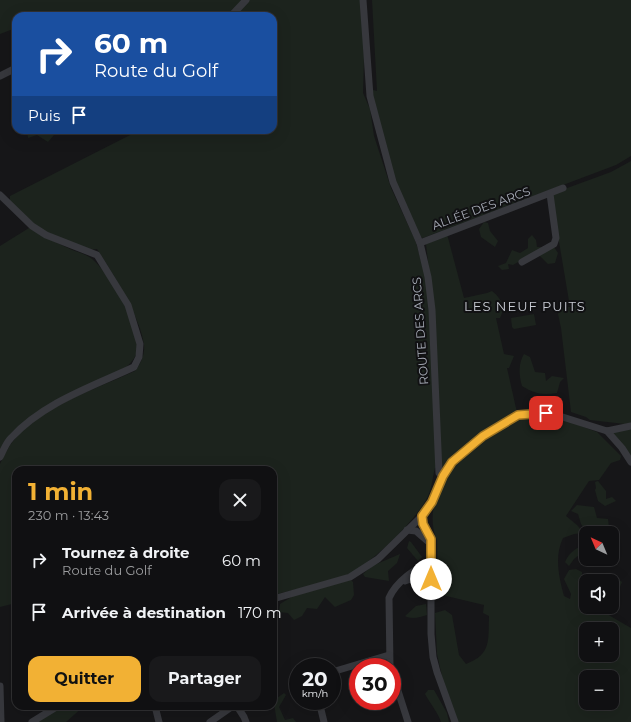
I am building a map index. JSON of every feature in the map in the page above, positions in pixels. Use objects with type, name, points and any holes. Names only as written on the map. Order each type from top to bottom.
[{"type":"street","points":[[235,12],[246,0]]},
{"type":"street","name":"ROUTE DES ARCS","points":[[363,0],[370,96],[393,182],[420,243],[428,277],[432,310],[439,472],[443,476]]},
{"type":"street","points":[[0,76],[12,70]]},
{"type":"street","name":"ALLÉE DES ARCS","points":[[420,243],[563,188]]},
{"type":"street","name":"ALLÉE DES ARCS","points":[[522,262],[554,244],[556,236],[550,194]]},
{"type":"street","points":[[0,195],[32,226],[46,235],[97,255],[128,305],[140,344],[140,356],[134,367],[58,402],[32,418],[10,439],[0,457]]},
{"type":"street","points":[[277,598],[350,577],[378,559],[422,516],[432,502],[443,476],[452,462],[483,436],[518,415],[550,413],[607,431],[631,426]]},
{"type":"street","points":[[607,431],[622,448],[631,462]]},
{"type":"street","points":[[422,516],[423,524],[431,539],[431,634],[433,657],[455,722]]},
{"type":"street","points":[[407,530],[416,531],[431,543]]},
{"type":"street","points":[[389,658],[389,598],[401,582],[420,566],[431,562]]},
{"type":"street","points":[[401,582],[416,577],[431,579]]},
{"type":"street","points":[[341,669],[389,655]]},
{"type":"street","points":[[0,686],[1,722]]},
{"type":"street","points":[[401,700],[408,722]]},
{"type":"street","points":[[32,722],[52,710]]},
{"type":"street","points":[[156,710],[159,722]]},
{"type":"street","points":[[210,722],[227,710]]},
{"type":"street","points":[[239,710],[246,722]]},
{"type":"street","points":[[321,710],[324,722]]},
{"type":"shaded area","points":[[0,0],[362,0],[364,58],[363,93],[370,109],[374,136],[391,188],[416,242],[433,305],[426,244],[447,234],[464,298],[492,291],[502,303],[502,314],[500,318],[496,318],[504,354],[514,356],[509,368],[507,368],[518,417],[535,403],[547,406],[552,415],[597,432],[621,456],[620,460],[611,463],[599,480],[589,481],[566,516],[579,527],[579,534],[563,538],[560,545],[558,567],[564,596],[570,599],[571,594],[564,579],[569,570],[576,569],[582,572],[582,574],[579,574],[579,614],[607,614],[631,628],[631,722],[458,722],[444,685],[437,654],[435,613],[445,610],[452,615],[459,655],[466,664],[480,656],[487,645],[489,616],[483,613],[484,605],[438,594],[437,540],[434,531],[433,512],[441,466],[435,468],[430,492],[412,520],[391,542],[368,562],[347,575],[319,584],[277,594],[277,466],[12,466],[12,604],[0,607],[0,464],[6,451],[14,440],[39,417],[70,400],[135,371],[144,352],[142,334],[138,322],[118,282],[97,249],[87,250],[46,232],[33,224],[10,201],[10,196],[132,134],[277,134],[277,12],[12,12],[12,30],[0,34]]},
{"type":"shaded area","points":[[372,0],[631,0],[631,156],[616,165],[423,238],[419,237],[393,182],[369,96],[373,90],[377,91]]},
{"type":"shaded area","points":[[28,134],[54,134],[48,142],[37,135],[28,138]]},
{"type":"shaded area","points":[[631,161],[631,423],[625,424],[590,420],[586,417],[571,412],[558,314],[562,307],[570,307],[552,200],[554,194],[559,191],[611,172]]},
{"type":"shaded area","points":[[484,222],[488,223],[490,231],[498,241],[495,247],[481,237],[479,229]]},
{"type":"shaded area","points":[[29,228],[87,256],[99,266],[114,287],[128,312],[137,336],[138,349],[134,359],[123,370],[43,410],[0,453],[0,246]]},
{"type":"shaded area","points":[[532,235],[536,240],[537,247],[554,247],[558,253],[555,263],[548,264],[539,255],[530,255],[513,265],[508,264],[509,269],[502,270],[498,266],[506,263],[512,250],[520,253],[528,248],[528,239]]},
{"type":"shaded area","points":[[534,314],[536,325],[514,329],[512,327],[511,318]]},
{"type":"shaded area","points":[[524,354],[530,357],[535,372],[545,373],[546,381],[552,376],[564,378],[560,382],[557,393],[539,393],[522,386],[520,370]]},
{"type":"shaded area","points":[[631,426],[631,462],[607,431]]},
{"type":"shaded area","points":[[598,481],[606,491],[606,499],[612,497],[616,501],[605,506],[598,501],[595,490],[595,482]]},
{"type":"shaded area","points":[[577,505],[594,507],[597,518],[608,519],[609,526],[583,526],[578,514],[571,511]]},
{"type":"shaded area","points":[[409,541],[422,557],[418,561],[407,548]]},
{"type":"shaded area","points":[[579,548],[579,555],[569,566],[565,562]]},
{"type":"shaded area","points":[[400,554],[397,563],[388,571],[389,581],[365,577],[363,574],[372,566]]},
{"type":"shaded area","points":[[350,579],[353,582],[354,595],[351,600],[335,607],[325,597],[317,609],[307,608],[302,616],[294,620],[288,613],[279,612],[280,604],[293,596]]},
{"type":"shaded area","points":[[619,580],[622,582],[619,589]]},
{"type":"shaded area","points":[[426,604],[427,615],[413,618],[405,616],[416,606]]},
{"type":"shaded area","points":[[428,690],[434,690],[447,713],[449,722],[441,722],[425,694]]},
{"type":"shaded area","points":[[284,693],[286,695],[279,707],[285,720],[293,718],[296,722],[277,722],[275,710],[277,710],[277,698]]},
{"type":"shaded area","points":[[52,710],[80,710],[66,722],[36,722]]},
{"type":"district","name":"LES NEUF PUITS","points":[[525,306]]},
{"type":"route","points":[[431,579],[431,539],[423,524],[422,516],[432,502],[443,476],[452,462],[483,436],[518,415],[546,413]]}]
